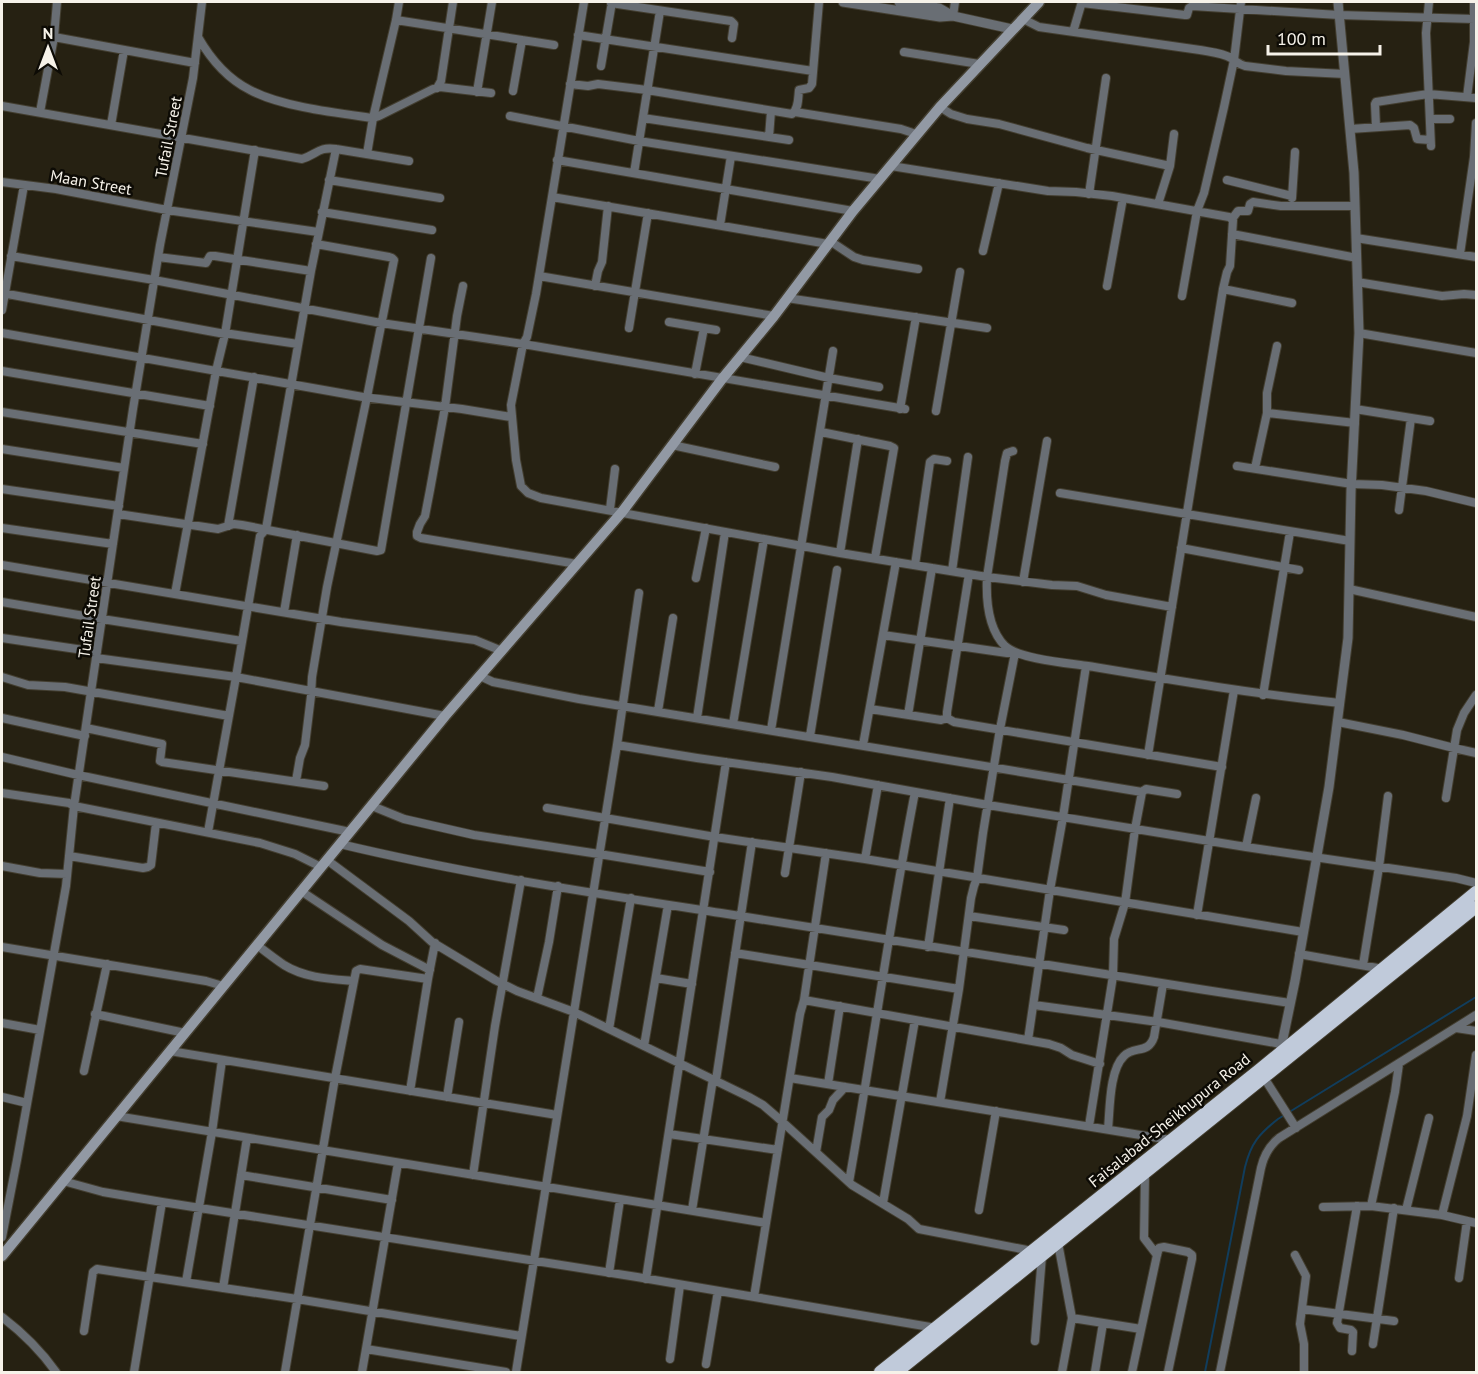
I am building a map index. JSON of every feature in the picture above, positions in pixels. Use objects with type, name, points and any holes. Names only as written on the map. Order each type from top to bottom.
[{"type":"highway","name":"Faisalabad-Sheikhupura Road","points":[[880,1372],[1037,1254],[1058,1243],[1145,1173],[1262,1074],[1280,1048],[1383,969],[1476,892]]},
{"type":"highway","name":"Faisalabad-Sheikhupura Road","points":[[897,1372],[1171,1140],[1262,1074],[1476,907]]},
{"type":"main road","points":[[2,1256],[445,716],[622,512],[853,211],[916,134],[1039,2]]},
{"type":"street","points":[[40,112],[54,37],[57,2]]},
{"type":"street","name":"Tufail Street","points":[[2,1237],[67,874],[78,775],[124,468],[158,257],[195,63],[202,2]]},
{"type":"street","points":[[367,154],[399,2]]},
{"type":"street","points":[[437,88],[441,81],[453,2]]},
{"type":"street","points":[[477,92],[492,2]]},
{"type":"street","points":[[584,2],[539,276],[511,405],[519,480],[524,489],[541,498],[840,553],[987,577],[1077,586],[1106,595],[1172,607]]},
{"type":"street","points":[[601,66],[611,2],[732,22],[734,24],[732,38]]},
{"type":"street","points":[[795,112],[799,90],[811,87],[819,2]]},
{"type":"street","points":[[843,2],[940,17],[953,16],[1012,29]]},
{"type":"street","points":[[899,2],[939,8],[953,16]]},
{"type":"street","points":[[953,16],[954,2]]},
{"type":"street","points":[[1034,1005],[1156,1021],[1280,1048],[1329,788],[1348,638],[1359,333],[1354,173],[1338,2]]},
{"type":"street","points":[[1350,129],[1412,125],[1417,139],[1431,143],[1426,39],[1429,2]]},
{"type":"street","points":[[1467,97],[1474,42],[1474,2]]},
{"type":"street","points":[[1073,32],[1082,3],[1185,15],[1192,6],[1241,5],[1340,15],[1474,19]]},
{"type":"street","points":[[1182,297],[1197,211],[1206,187],[1234,60],[1241,5]]},
{"type":"street","points":[[634,173],[660,11]]},
{"type":"street","points":[[1023,19],[1039,27],[1188,47],[1225,55],[1240,65],[1345,74]]},
{"type":"street","points":[[396,20],[554,45]]},
{"type":"street","points":[[578,34],[813,71]]},
{"type":"street","points":[[54,37],[195,63]]},
{"type":"street","points":[[198,38],[208,55],[250,91],[311,108],[373,118],[437,88],[491,93]]},
{"type":"street","points":[[513,91],[522,40]]},
{"type":"street","points":[[111,125],[124,50]]},
{"type":"street","points":[[904,52],[979,64]]},
{"type":"street","points":[[1089,194],[1107,78]]},
{"type":"street","points":[[570,84],[588,86],[598,84],[647,90],[788,114],[795,112],[901,129],[916,134]]},
{"type":"street","points":[[1376,127],[1376,102],[1428,94],[1476,98]]},
{"type":"street","points":[[2,106],[302,159],[329,148],[409,161]]},
{"type":"street","points":[[940,107],[951,114],[967,119],[999,124],[1096,150],[1170,166]]},
{"type":"street","points":[[769,137],[771,111]]},
{"type":"street","points":[[510,116],[639,141],[880,179]]},
{"type":"street","points":[[643,117],[789,140]]},
{"type":"street","points":[[1430,119],[1450,119]]},
{"type":"street","points":[[1460,254],[1474,157],[1476,123]]},
{"type":"street","points":[[1158,204],[1170,166],[1174,134]]},
{"type":"street","points":[[208,832],[260,536],[266,530],[318,232],[336,149]]},
{"type":"street","points":[[175,594],[216,370],[225,334],[255,150]]},
{"type":"street","points":[[1292,206],[1295,152]]},
{"type":"street","points":[[720,225],[731,156]]},
{"type":"street","points":[[557,160],[853,211]]},
{"type":"street","points":[[891,166],[1048,191],[1123,198],[1232,219]]},
{"type":"street","points":[[329,180],[440,198]]},
{"type":"street","points":[[1227,180],[1293,196]]},
{"type":"street","name":"Maan Street","points":[[2,182],[56,189],[167,210],[318,232]]},
{"type":"street","points":[[982,251],[999,183]]},
{"type":"street","points":[[2,310],[3,293],[24,185]]},
{"type":"street","points":[[552,197],[829,242],[863,260],[918,269]]},
{"type":"street","points":[[1107,286],[1123,198]]},
{"type":"street","points":[[1148,755],[1223,289],[1230,266],[1232,219],[1238,211],[1248,211],[1252,202],[1292,206],[1355,206]]},
{"type":"street","points":[[596,286],[602,262],[608,206]]},
{"type":"street","points":[[322,212],[432,230]]},
{"type":"street","points":[[630,328],[648,213]]},
{"type":"street","points":[[1232,234],[1357,258]]},
{"type":"street","points":[[1356,238],[1476,257]]},
{"type":"street","points":[[296,781],[305,745],[312,677],[327,587],[393,259],[316,244]]},
{"type":"street","points":[[11,256],[154,280],[381,323],[523,344],[902,409],[916,317]]},
{"type":"street","points":[[158,257],[206,263],[212,256],[311,271]]},
{"type":"street","points":[[2,489],[188,525],[218,529],[242,525],[376,551],[381,550],[431,258]]},
{"type":"street","points":[[936,411],[960,272]]},
{"type":"street","points":[[539,276],[774,316]]},
{"type":"street","points":[[1357,282],[1442,296],[1476,295]]},
{"type":"street","points":[[463,286],[445,407],[425,516],[417,536],[577,564]]},
{"type":"street","points":[[1223,289],[1292,303]]},
{"type":"street","points":[[3,293],[225,334],[298,344]]},
{"type":"street","points":[[788,298],[987,328]]},
{"type":"street","points":[[669,322],[716,330]]},
{"type":"street","points":[[695,374],[704,328]]},
{"type":"street","points":[[2,333],[367,397],[511,417]]},
{"type":"street","points":[[1359,333],[1476,353]]},
{"type":"street","points":[[1255,468],[1267,413],[1267,393],[1277,346]]},
{"type":"street","points":[[771,730],[833,351]]},
{"type":"street","points":[[740,357],[879,387]]},
{"type":"street","points":[[2,371],[210,406]]},
{"type":"street","points":[[228,526],[254,377]]},
{"type":"street","points":[[1355,409],[1430,421]]},
{"type":"street","points":[[2,412],[202,444]]},
{"type":"street","points":[[1267,413],[1355,423]]},
{"type":"street","points":[[1399,510],[1411,418]]},
{"type":"street","points":[[821,432],[890,446],[894,449],[875,558]]},
{"type":"street","points":[[840,553],[858,439]]},
{"type":"street","points":[[1023,582],[1047,441]]},
{"type":"street","points":[[672,445],[775,467]]},
{"type":"street","points":[[2,450],[124,468]]},
{"type":"street","points":[[1013,451],[1007,453],[1005,461],[987,577],[987,598],[992,623],[999,639],[1015,653]]},
{"type":"street","points":[[952,571],[968,457]]},
{"type":"street","points":[[915,565],[930,462],[934,459],[947,461]]},
{"type":"street","points":[[1237,466],[1352,484],[1402,488],[1446,495],[1476,503]]},
{"type":"street","points":[[610,509],[615,469]]},
{"type":"street","points":[[1060,493],[1350,541]]},
{"type":"street","points":[[2,528],[113,544]]},
{"type":"street","points":[[696,578],[706,528]]},
{"type":"street","points":[[696,718],[725,532]]},
{"type":"street","points":[[1263,695],[1290,532]]},
{"type":"street","points":[[284,612],[297,535]]},
{"type":"street","points":[[733,724],[764,539]]},
{"type":"street","points":[[1181,548],[1299,570]]},
{"type":"street","points":[[863,745],[896,562]]},
{"type":"street","points":[[2,565],[386,629],[475,640],[502,651]]},
{"type":"street","points":[[908,715],[932,567]]},
{"type":"street","points":[[810,736],[837,570]]},
{"type":"street","points":[[947,718],[969,574]]},
{"type":"street","points":[[1349,590],[1476,617]]},
{"type":"street","points":[[516,1372],[617,745],[639,593]]},
{"type":"street","points":[[2,602],[242,641]]},
{"type":"street","points":[[658,711],[673,618]]},
{"type":"street","points":[[883,635],[1007,654],[1015,653],[1263,695],[1340,704]]},
{"type":"street","points":[[2,638],[236,677],[445,716]]},
{"type":"street","points":[[940,1102],[1000,729],[1015,653]]},
{"type":"street","points":[[1028,1040],[1086,666]]},
{"type":"street","points":[[480,676],[493,682],[579,699],[1142,792],[1148,789],[1178,794]]},
{"type":"street","points":[[2,677],[28,685],[65,687],[229,716]]},
{"type":"street","points":[[1197,915],[1234,690]]},
{"type":"street","points":[[1446,798],[1460,722],[1476,695]]},
{"type":"street","points":[[870,709],[941,720],[947,718],[954,722],[1222,767]]},
{"type":"street","points":[[2,718],[162,744],[160,760],[162,762],[324,786]]},
{"type":"street","points":[[1338,722],[1476,753]]},
{"type":"street","points":[[617,745],[801,772],[988,805],[1476,883]]},
{"type":"street","points":[[2,758],[350,832]]},
{"type":"street","points":[[646,1279],[726,762]]},
{"type":"street","points":[[785,873],[801,772]]},
{"type":"street","points":[[865,859],[878,785]]},
{"type":"street","points":[[849,1182],[915,792]]},
{"type":"street","points":[[1089,1126],[1113,976],[1114,939],[1125,903],[1142,792]]},
{"type":"street","points":[[2,793],[69,803],[74,806],[208,832],[268,846],[324,864],[409,921],[435,943],[503,984],[574,1012],[715,1079],[763,1105],[849,1182],[912,1221],[919,1229],[1037,1254],[1035,1341]]},
{"type":"street","points":[[1363,965],[1388,795]]},
{"type":"street","points":[[928,947],[950,798]]},
{"type":"street","points":[[1246,847],[1256,798]]},
{"type":"street","points":[[372,806],[404,819],[474,835],[710,872]]},
{"type":"street","points":[[547,808],[1303,932]]},
{"type":"street","points":[[69,856],[143,868],[149,867],[156,823]]},
{"type":"street","points":[[692,1210],[752,842]]},
{"type":"street","points":[[340,844],[397,857],[668,905],[1290,1003]]},
{"type":"street","points":[[754,1297],[804,1000],[826,853]]},
{"type":"street","points":[[2,866],[40,873],[67,874]]},
{"type":"street","points":[[472,1175],[521,880]]},
{"type":"street","points":[[537,998],[558,886]]},
{"type":"street","points":[[302,891],[382,945],[430,970]]},
{"type":"street","points":[[609,1029],[631,898]]},
{"type":"street","points":[[644,1046],[668,905]]},
{"type":"street","points":[[969,916],[1064,930]]},
{"type":"street","points":[[410,1091],[435,943]]},
{"type":"street","points":[[256,945],[297,971],[325,978],[354,981]]},
{"type":"street","points":[[2,947],[206,981],[223,986]]},
{"type":"street","points":[[735,953],[959,989]]},
{"type":"street","points":[[1299,954],[1383,969]]},
{"type":"street","points":[[84,1071],[107,964]]},
{"type":"street","points":[[285,1372],[335,1078],[356,971],[360,969],[428,979]]},
{"type":"street","points":[[656,978],[692,984]]},
{"type":"street","points":[[1108,1129],[1114,1076],[1124,1056],[1129,1052],[1149,1046],[1153,1041],[1163,984]]},
{"type":"street","points":[[804,1000],[1054,1045],[1072,1055],[1100,1064]]},
{"type":"street","points":[[828,1084],[840,1006]]},
{"type":"street","points":[[95,1014],[185,1033]]},
{"type":"street","points":[[1220,1372],[1263,1158],[1271,1146],[1476,1015]]},
{"type":"street","points":[[883,1203],[915,1020]]},
{"type":"street","points":[[447,1097],[459,1022]]},
{"type":"street","points":[[2,1023],[40,1030]]},
{"type":"street","points":[[1456,1028],[1476,1031]]},
{"type":"street","points":[[170,1051],[557,1115]]},
{"type":"street","points":[[1442,1215],[1467,1116],[1476,1055]]},
{"type":"street","points":[[186,1282],[222,1060]]},
{"type":"street","points":[[1371,1206],[1399,1064]]},
{"type":"street","points":[[1262,1074],[1296,1128]]},
{"type":"street","points":[[790,1078],[1171,1140]]},
{"type":"street","points":[[816,1152],[822,1117],[830,1110],[833,1100],[844,1087]]},
{"type":"street","points":[[2,1097],[27,1103]]},
{"type":"street","points":[[979,1210],[996,1112]]},
{"type":"street","points":[[116,1116],[766,1223]]},
{"type":"street","points":[[1406,1210],[1429,1118]]},
{"type":"street","points":[[669,1134],[778,1150]]},
{"type":"street","points":[[223,1288],[247,1138]]},
{"type":"street","points":[[362,1372],[398,1163]]},
{"type":"street","points":[[1145,1173],[1144,1238],[1157,1255]]},
{"type":"street","points":[[241,1175],[392,1200]]},
{"type":"street","points":[[63,1181],[103,1192],[162,1202],[936,1328]]},
{"type":"street","points":[[609,1273],[620,1200]]},
{"type":"street","points":[[134,1372],[162,1202]]},
{"type":"street","points":[[1352,1352],[1353,1332],[1338,1327],[1337,1323],[1357,1206]]},
{"type":"street","points":[[1323,1207],[1394,1208],[1476,1223]]},
{"type":"street","points":[[1373,1344],[1394,1208]]},
{"type":"street","points":[[1459,1278],[1467,1221]]},
{"type":"street","points":[[1058,1243],[1072,1318],[1062,1372]]},
{"type":"street","points":[[1132,1372],[1157,1255],[1159,1248],[1164,1247],[1192,1255],[1168,1372]]},
{"type":"street","points":[[1295,1256],[1306,1276],[1300,1324],[1304,1344],[1304,1372]]},
{"type":"street","points":[[84,1331],[95,1269],[521,1336]]},
{"type":"street","points":[[670,1359],[680,1285]]},
{"type":"street","points":[[706,1364],[718,1291]]},
{"type":"street","points":[[1302,1309],[1394,1321]]},
{"type":"street","points":[[2,1317],[39,1351],[56,1372]]},
{"type":"street","points":[[1072,1318],[1141,1329]]},
{"type":"street","points":[[1095,1372],[1103,1323]]},
{"type":"street","points":[[366,1349],[506,1372]]},
{"type":"waterway","points":[[1205,1372],[1245,1167],[1250,1151],[1257,1140],[1278,1119],[1476,997]]}]
